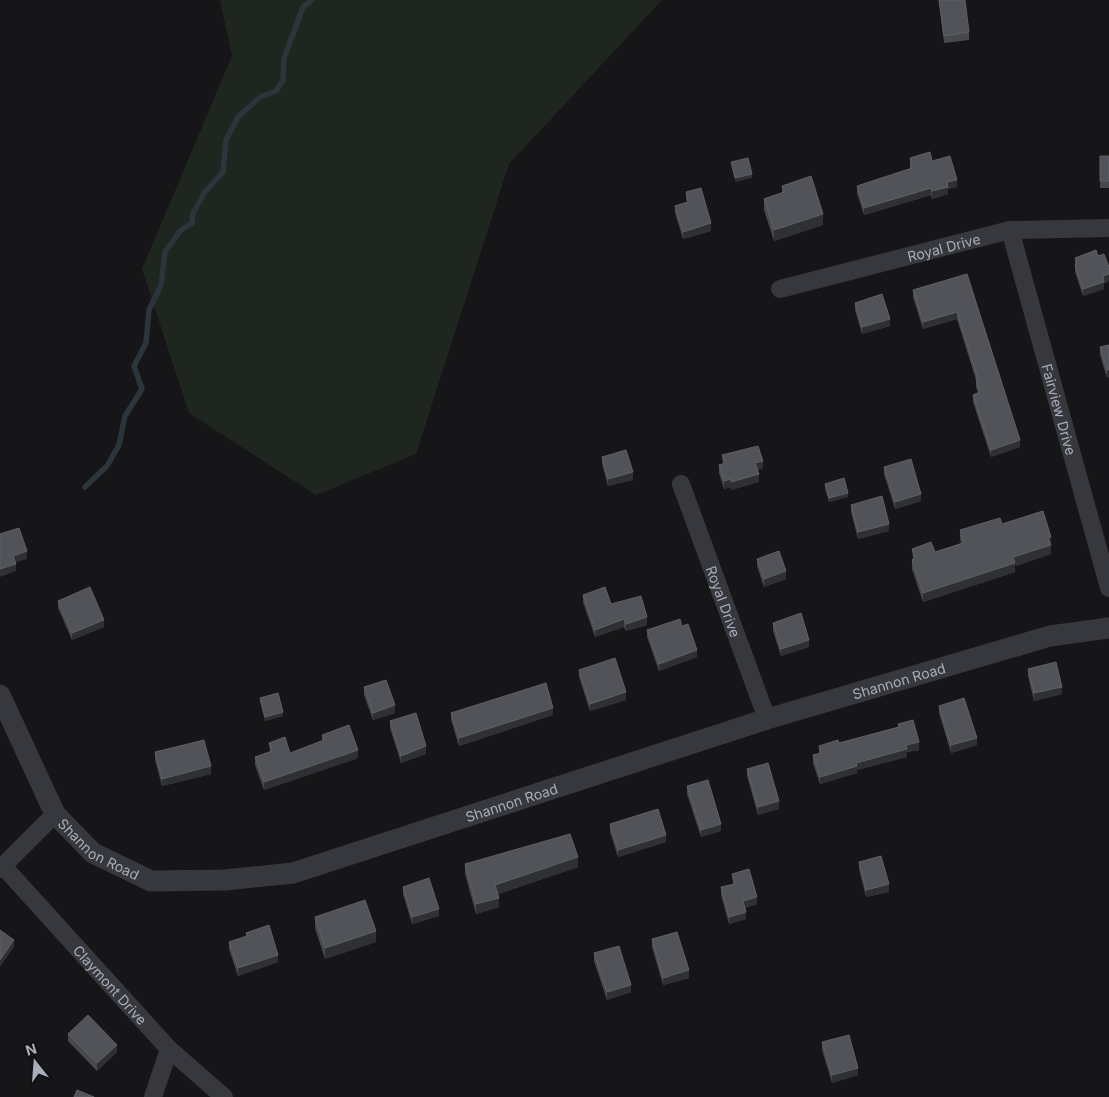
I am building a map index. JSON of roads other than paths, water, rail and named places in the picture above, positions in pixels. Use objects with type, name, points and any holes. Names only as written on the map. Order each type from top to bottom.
[{"type":"street","name":"Royal Drive","points":[[780,289],[1010,230],[1109,228]]},
{"type":"street","name":"Fairview Drive","points":[[1010,230],[1109,588]]},
{"type":"street","name":"Royal Drive","points":[[681,484],[767,720]]},
{"type":"street","name":"Shannon Road","points":[[0,696],[54,814],[93,853],[150,881],[225,880],[293,873],[767,720],[1050,636],[1109,628]]},
{"type":"street","points":[[2,867],[54,814]]},
{"type":"street","name":"Claymont Drive","points":[[2,867],[169,1049],[224,1097]]},
{"type":"street","points":[[153,1097],[169,1049]]},
{"type":"waterway","points":[[85,487],[107,466],[119,445],[125,416],[142,389],[134,366],[146,343],[149,310],[161,285],[165,252],[180,231],[192,223],[193,213],[205,192],[223,172],[226,140],[238,117],[260,97],[276,91],[283,80],[284,58],[303,7],[312,0]]}]
